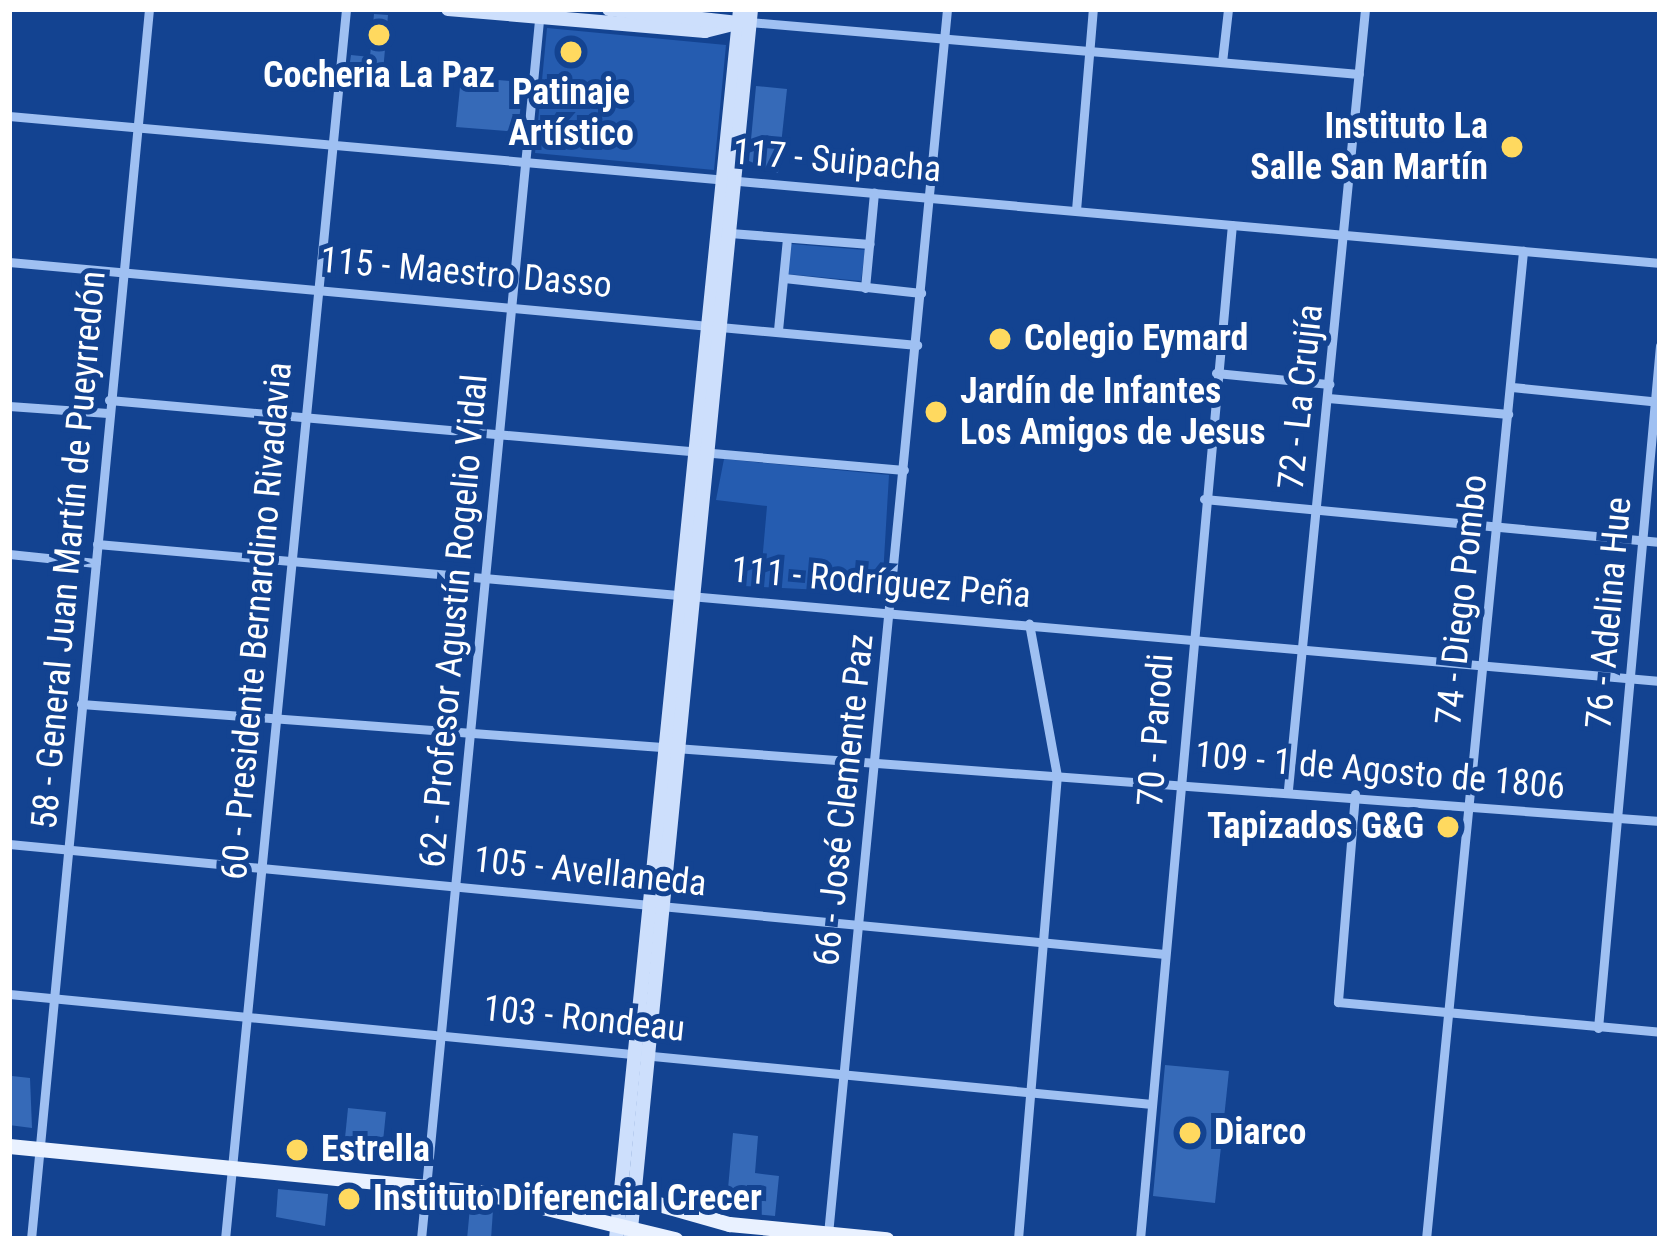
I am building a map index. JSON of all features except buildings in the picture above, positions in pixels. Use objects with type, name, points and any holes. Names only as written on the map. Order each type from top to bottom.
[{"type":"main road","points":[[448,9],[539,13],[722,32],[745,16]]},
{"type":"main road","points":[[609,9],[745,16]]},
{"type":"main road","points":[[616,1239],[627,1228],[685,592],[745,16]]},
{"type":"main road","points":[[715,322],[730,233],[729,179]]},
{"type":"main road","points":[[9,1146],[480,1192],[627,1197],[716,1222],[886,1239]]},
{"type":"main road","points":[[480,1192],[675,1239]]},
{"type":"street","name":"58 - General Juan Martín de Pueyrredón","points":[[31,1239],[149,9]]},
{"type":"street","name":"60 - Presidente Bernardino Rivadavia","points":[[225,1239],[346,9]]},
{"type":"street","name":"66 - José Clemente Paz","points":[[828,1236],[947,9]]},
{"type":"street","points":[[1076,209],[1093,9]]},
{"type":"street","points":[[1222,62],[1228,9]]},
{"type":"street","name":"72 - La Crujía","points":[[1288,789],[1365,9]]},
{"type":"street","name":"62 - Profesor Agustín Rogelio Vidal","points":[[421,1239],[539,13]]},
{"type":"street","points":[[745,16],[1360,74]]},
{"type":"street","name":"117 - Suipacha","points":[[9,116],[1660,263]]},
{"type":"street","points":[[865,287],[874,192]]},
{"type":"street","name":"70 - Parodi","points":[[1140,1239],[1190,641],[1232,225]]},
{"type":"street","points":[[730,233],[870,244]]},
{"type":"street","points":[[778,330],[787,239]]},
{"type":"street","name":"74 - Diego Pombo","points":[[1426,1239],[1523,251]]},
{"type":"street","name":"115 - Maestro Dasso","points":[[9,262],[715,322],[917,345]]},
{"type":"street","points":[[784,278],[921,293]]},
{"type":"street","name":"76 - Adelina Hue","points":[[1598,1028],[1660,346]]},
{"type":"street","points":[[1216,373],[1329,384]]},
{"type":"street","points":[[1511,387],[1658,402]]},
{"type":"street","points":[[1328,398],[1508,414]]},
{"type":"street","points":[[109,400],[904,470]]},
{"type":"street","points":[[9,406],[108,413]]},
{"type":"street","points":[[1204,499],[1660,542]]},
{"type":"street","name":"111 - Rodríguez Peña","points":[[98,544],[890,609],[1660,682]]},
{"type":"street","points":[[9,554],[96,562]]},
{"type":"street","points":[[1018,1239],[1057,776],[1029,624]]},
{"type":"street","name":"109 - 1 de Agosto de 1806","points":[[81,704],[1288,789],[1660,821]]},
{"type":"street","points":[[1355,794],[1338,1002],[1660,1032]]},
{"type":"street","name":"105 - Avellaneda","points":[[9,844],[1165,954]]},
{"type":"street","name":"103 - Rondeau","points":[[9,994],[1153,1104]]},
{"type":"shaded area","points":[[547,28],[726,45],[714,170],[535,153]]},
{"type":"shaded area","points":[[791,244],[865,250],[861,281],[787,274]]},
{"type":"shaded area","points":[[724,459],[889,475],[882,593],[743,586],[746,563],[762,563],[767,506],[716,500]]},
{"type":"place","name":"Cocheria La Paz","points":[[379,35]]},
{"type":"place","name":"Patinaje Artístico","points":[[571,52]]},
{"type":"place","name":"Instituto La Salle San Martín","points":[[1512,147]]},
{"type":"place","name":"Colegio Eymard","points":[[1000,339]]},
{"type":"place","name":"Jardín de Infantes Los Amigos de Jesus","points":[[936,412]]},
{"type":"place","name":"Tapizados G&G","points":[[1448,827]]},
{"type":"place","name":"Diarco","points":[[1190,1133]]},
{"type":"place","name":"Estrella","points":[[297,1150]]},
{"type":"place","name":"Instituto Diferencial Crecer","points":[[349,1199]]}]
